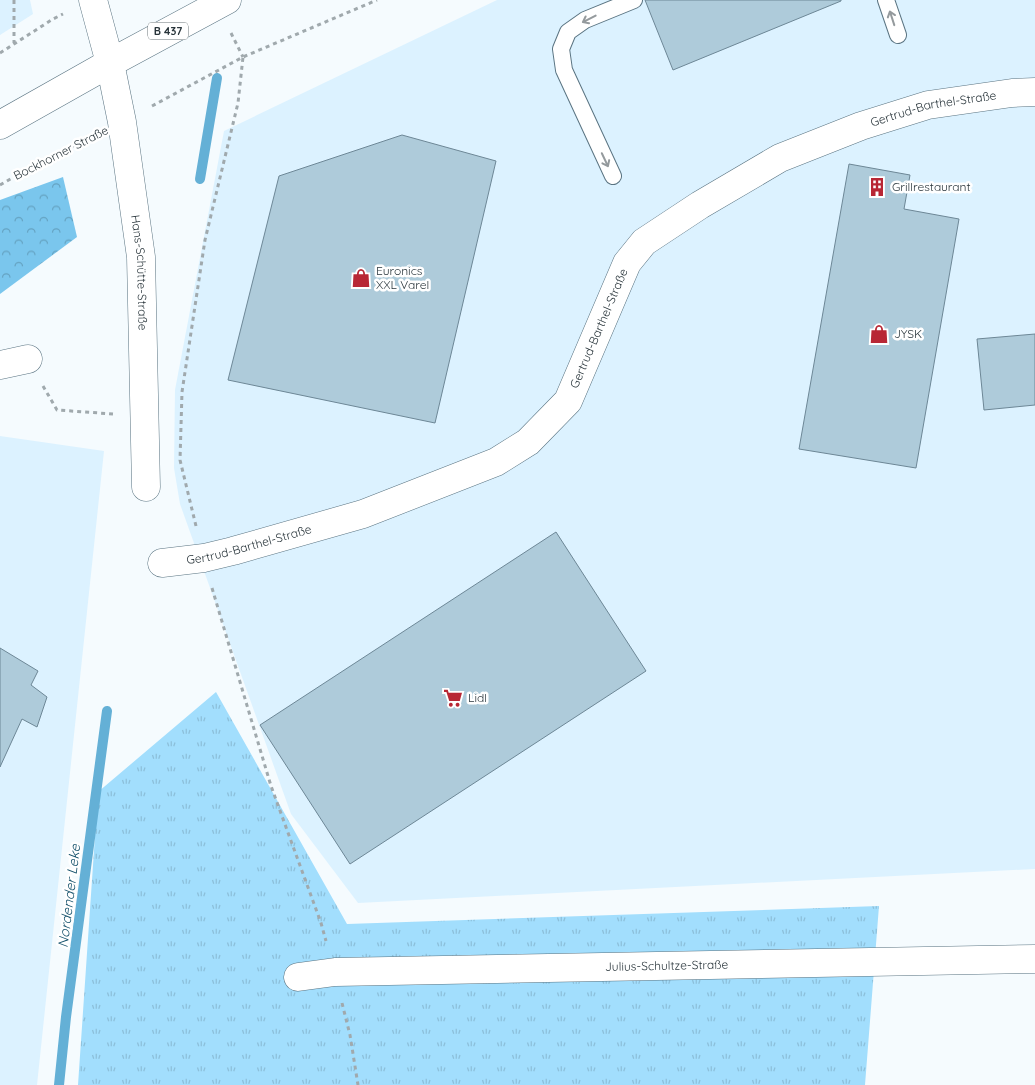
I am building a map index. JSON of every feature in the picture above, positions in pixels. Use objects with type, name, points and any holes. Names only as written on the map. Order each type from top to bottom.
[{"type":"street","name":"Hans-Schütte-Straße","points":[[93,0],[110,63],[122,122],[141,257],[146,487]]},
{"type":"street","name":"B 437","points":[[0,125],[227,0]]},
{"type":"street","name":"Gertrud-Barthel-Straße","points":[[162,563],[204,558],[233,551],[363,514],[496,462],[528,442],[568,401],[627,263],[644,242],[700,205],[780,158],[861,126],[928,105],[1012,93],[1035,92]]},
{"type":"street","points":[[0,366],[28,359]]},
{"type":"street","name":"Julius-Schultze-Straße","points":[[298,977],[344,972],[1035,959]]},
{"type":"lane","points":[[613,176],[564,70],[561,49],[568,32],[585,20],[634,0]]},
{"type":"lane","points":[[886,0],[898,35]]},
{"type":"path","points":[[14,0],[14,43]]},
{"type":"path","name":"Bockhorner Straße","points":[[0,185],[40,162],[122,122],[243,57],[377,0]]},
{"type":"path","points":[[0,53],[68,11]]},
{"type":"path","points":[[28,359],[57,410],[112,414],[144,410]]},
{"type":"shaded area","points":[[0,0],[30,0],[33,14],[0,35]]},
{"type":"shaded area","points":[[497,0],[1035,0],[1035,869],[358,903],[291,814],[180,504],[174,468],[175,390],[224,131]]},
{"type":"shaded area","points":[[0,436],[104,451],[37,1085],[0,1085]]},
{"type":"green space","points":[[63,177],[77,237],[0,294],[0,200]]},
{"type":"green space","points":[[216,692],[347,924],[879,906],[865,1085],[78,1085],[98,792]]},
{"type":"building","points":[[645,0],[841,0],[841,1],[673,70]]},
{"type":"building","name":"Euronics XXL Varel","points":[[402,135],[496,161],[435,423],[228,380],[279,176]]},
{"type":"building","name":"JYSK","points":[[849,164],[910,175],[904,209],[959,219],[916,468],[799,449]]},
{"type":"building","points":[[1035,334],[1035,405],[984,410],[977,339]]},
{"type":"building","name":"Lidl","points":[[556,532],[646,671],[350,864],[260,725]]},
{"type":"building","points":[[0,648],[38,671],[31,685],[47,697],[37,727],[22,719],[0,767]]},
{"type":"waterway","name":"Nordender Leke","points":[[200,179],[217,78]]},
{"type":"waterway","name":"Nordender Leke","points":[[59,1085],[66,1017],[107,711]]},
{"type":"place","name":"Grillrestaurant","points":[[877,187]]},
{"type":"place","name":"Euronics XXL Varel","points":[[361,278]]},
{"type":"place","name":"JYSK","points":[[879,334]]},
{"type":"place","name":"Lidl","points":[[453,698]]}]
